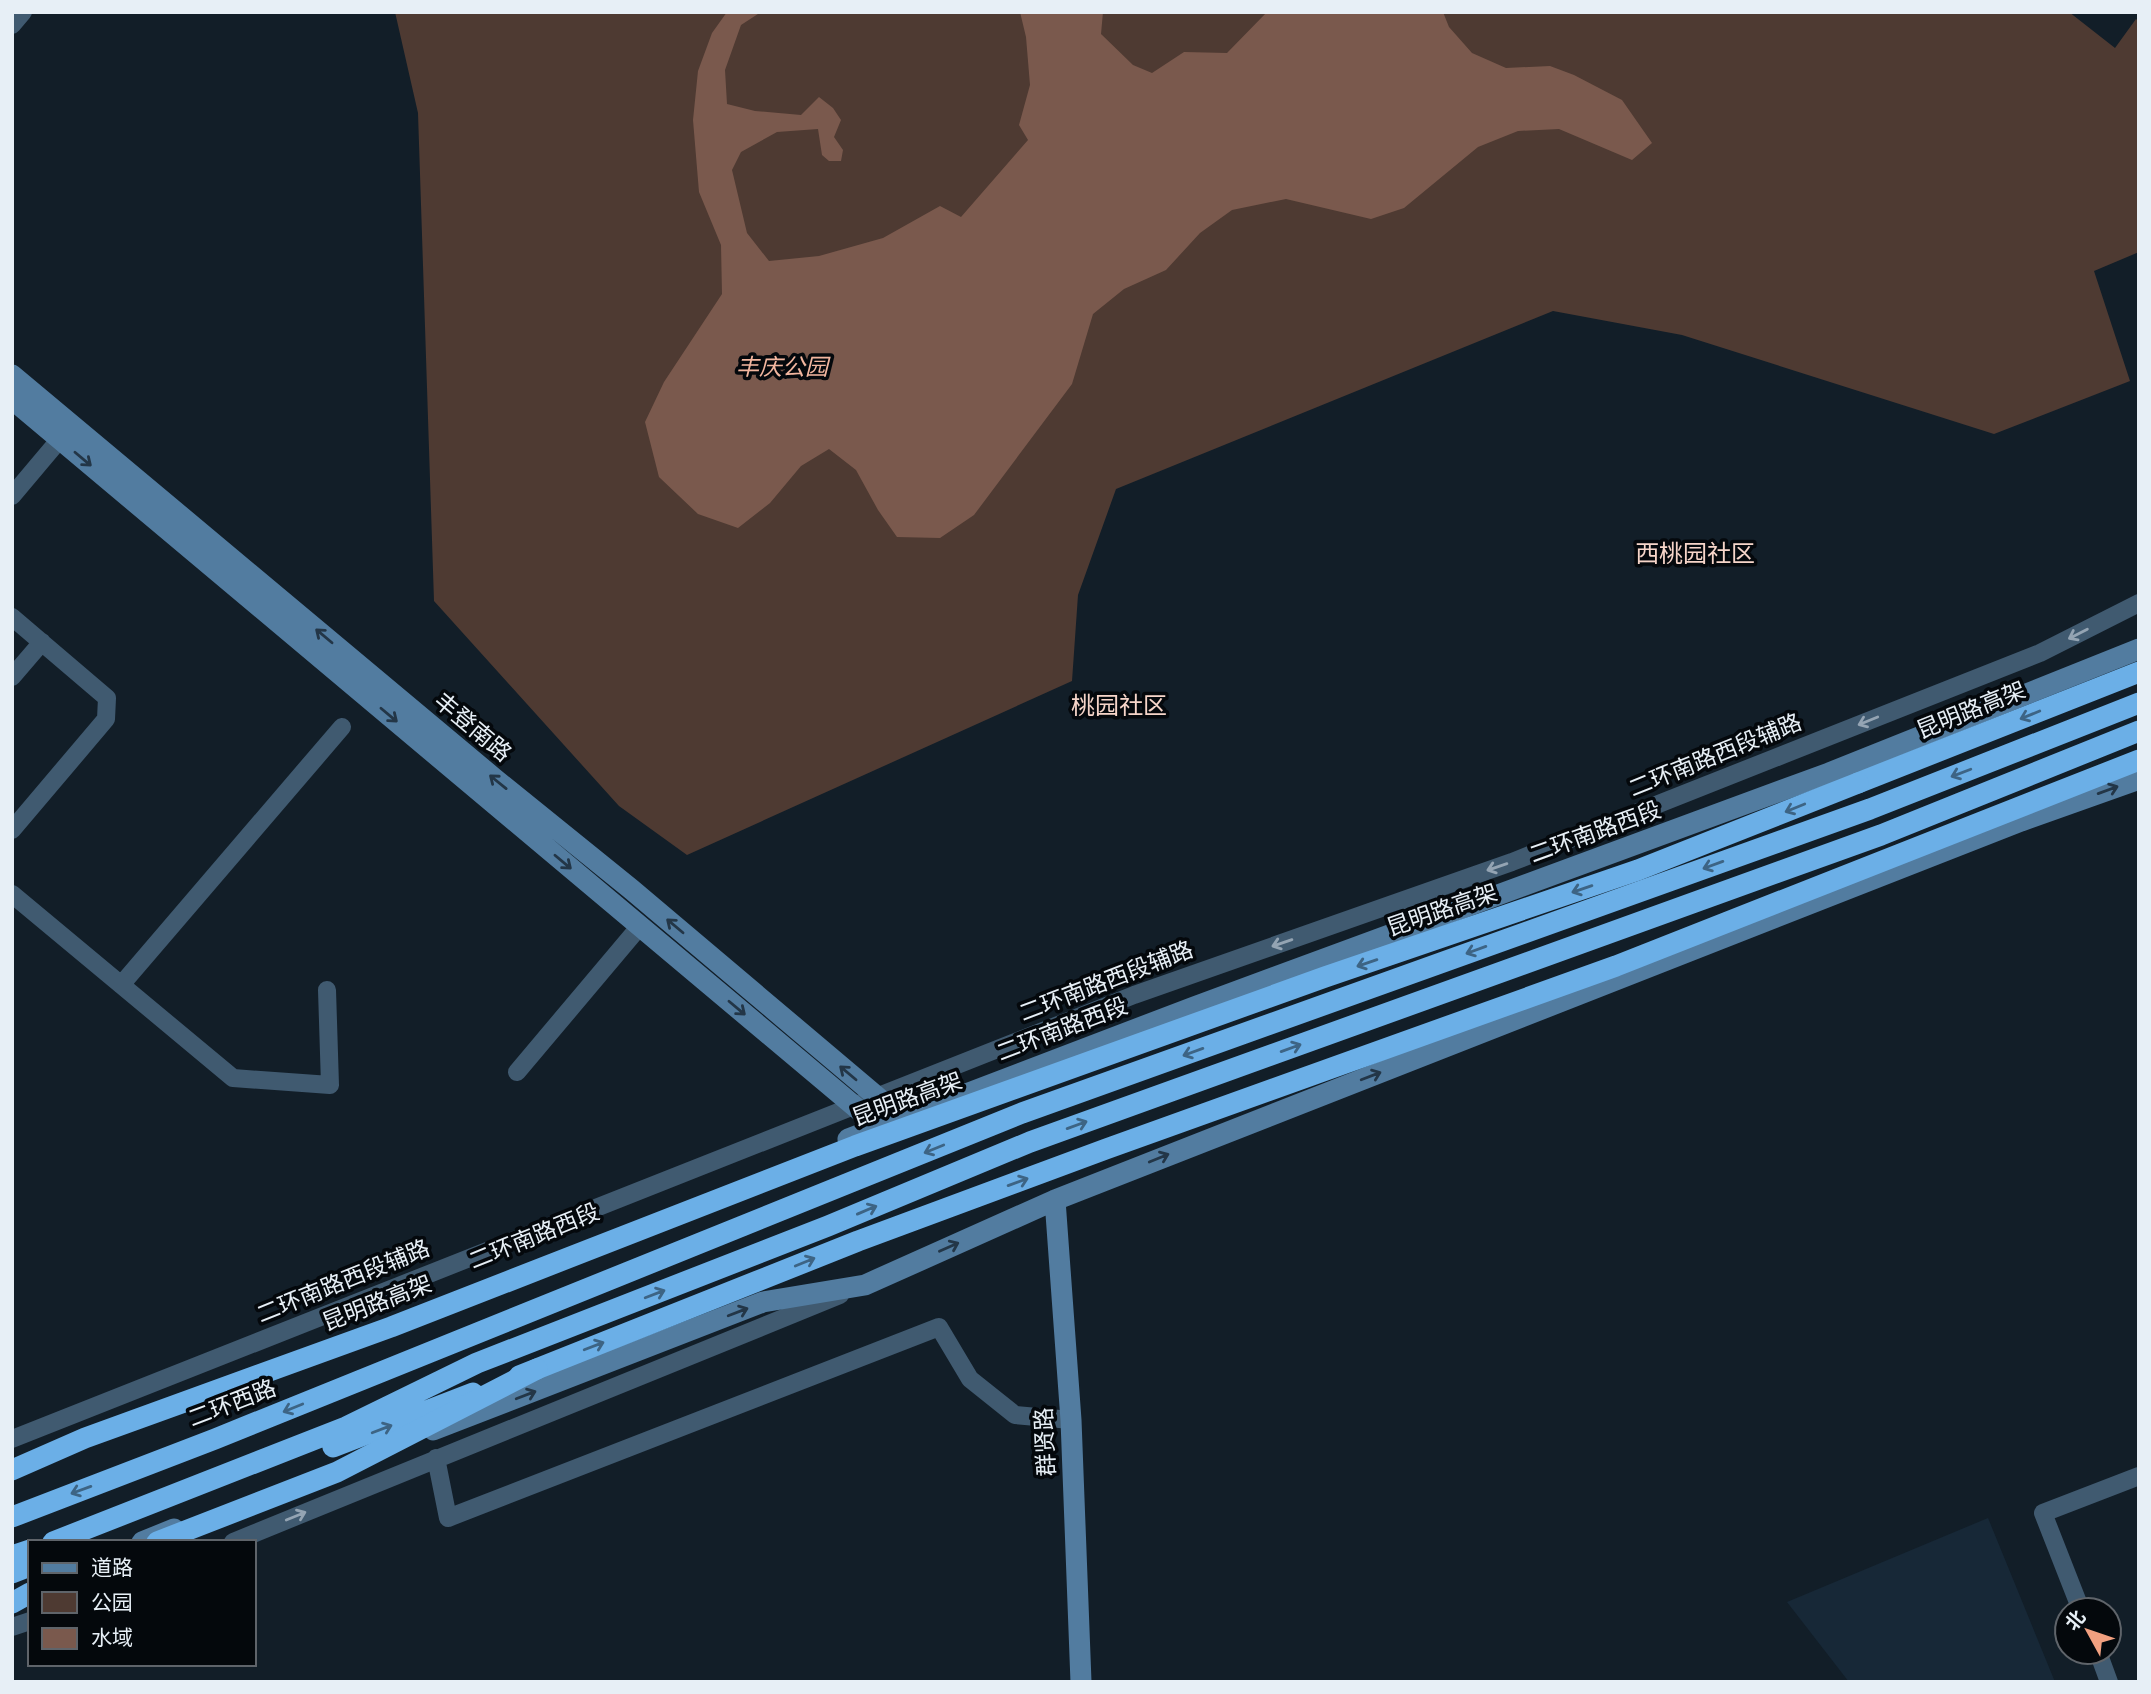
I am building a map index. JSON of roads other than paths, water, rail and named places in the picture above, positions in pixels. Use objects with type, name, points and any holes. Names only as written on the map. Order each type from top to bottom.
[{"type":"highway","name":"昆明路高架","points":[[12,1470],[85,1438],[391,1327],[855,1146],[1325,977],[1638,870],[2139,672]]},
{"type":"highway","name":"二环西路","points":[[12,1517],[215,1439],[1022,1113],[1870,809],[2139,703]]},
{"type":"highway","points":[[58,1540],[345,1427],[477,1363],[828,1226],[1030,1142],[1881,835],[2139,731]]},
{"type":"highway","points":[[95,1540],[897,1227],[1616,966],[2139,760]]},
{"type":"highway","points":[[162,1540],[337,1472],[537,1368]]},
{"type":"highway","points":[[12,1603],[28,1595]]},
{"type":"main road","name":"丰登南路","points":[[12,375],[901,1117]]},
{"type":"main road","name":"丰登南路","points":[[12,399],[878,1126]]},
{"type":"main road","name":"二环南路西段","points":[[12,1477],[901,1117],[1792,787],[2139,649]]},
{"type":"main road","points":[[147,1540],[763,1302],[865,1285],[1055,1200],[2021,821],[2139,779]]},
{"type":"main road","name":"群贤路","points":[[1055,1200],[1071,1420],[1081,1682]]},
{"type":"street","points":[[12,25],[23,12]]},
{"type":"street","points":[[12,496],[60,439]]},
{"type":"street","name":"二环南路西段辅路","points":[[12,1439],[1134,995],[1512,862],[2040,653],[2139,603]]},
{"type":"street","points":[[12,617],[107,698],[106,719],[12,830]]},
{"type":"street","points":[[12,677],[41,642]]},
{"type":"street","points":[[121,985],[342,727]]},
{"type":"street","points":[[12,894],[233,1078],[330,1085],[327,990]]},
{"type":"street","points":[[517,1072],[640,926]]},
{"type":"street","points":[[238,1540],[865,1285]]},
{"type":"street","points":[[436,1458],[448,1518],[939,1327],[970,1379],[1015,1415],[1071,1420]]},
{"type":"street","points":[[2076,1596],[2043,1513],[2139,1476]]},
{"type":"water","points":[[727,12],[761,12],[741,25],[725,70],[727,104],[755,111],[801,115],[819,97],[833,108],[841,120],[834,137],[843,150],[841,161],[829,161],[822,155],[818,129],[777,132],[741,152],[732,170],[747,233],[769,261],[819,256],[883,238],[940,206],[961,217],[1028,140],[1019,125],[1030,85],[1026,37],[1020,12],[1103,12],[1101,34],[1133,65],[1152,73],[1184,52],[1227,53],[1267,12],[1443,12],[1449,27],[1472,53],[1506,68],[1550,66],[1574,75],[1622,100],[1652,143],[1632,160],[1559,129],[1518,131],[1478,147],[1404,208],[1371,219],[1286,199],[1232,210],[1200,233],[1166,270],[1124,289],[1093,314],[1072,384],[974,515],[940,538],[897,537],[878,510],[856,470],[829,449],[801,466],[770,503],[738,528],[698,514],[659,477],[645,422],[664,382],[722,294],[721,245],[699,192],[693,120],[698,71],[712,33]]},
{"type":"district","name":"西桃园社区","points":[[1695,554]]},
{"type":"district","name":"桃园社区","points":[[1119,706]]},
{"type":"park label","name":"丰庆公园","points":[[782,367]]}]
